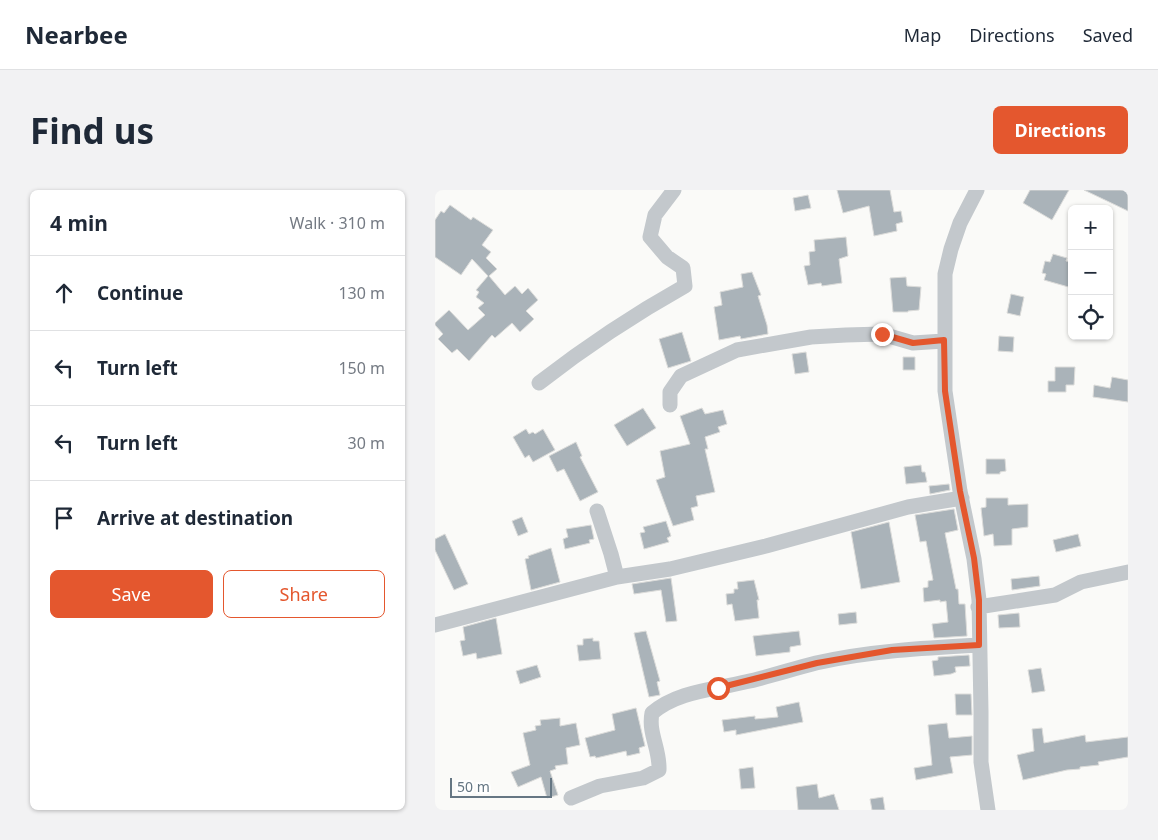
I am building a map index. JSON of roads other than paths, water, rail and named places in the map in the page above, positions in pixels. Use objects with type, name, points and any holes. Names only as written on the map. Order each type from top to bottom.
[{"type":"street","points":[[539,383],[586,349],[685,286],[683,268],[667,257],[650,237],[655,215],[674,190]]},
{"type":"street","points":[[977,190],[960,224],[951,248],[945,274],[944,340],[945,391],[962,498],[974,558],[979,607],[981,762],[988,810]]},
{"type":"street","points":[[670,406],[670,392],[681,376],[737,350],[811,337],[829,336],[882,334],[913,343],[944,340]]},
{"type":"street","points":[[435,625],[617,577],[669,569],[766,546],[908,507],[962,498]]},
{"type":"street","points":[[597,511],[617,577]]},
{"type":"street","points":[[979,607],[1055,595],[1081,582],[1128,572]]},
{"type":"street","points":[[571,798],[600,786],[643,778],[659,770],[657,747],[651,730],[652,713],[662,705],[678,698],[817,663],[892,650],[979,645]]}]
